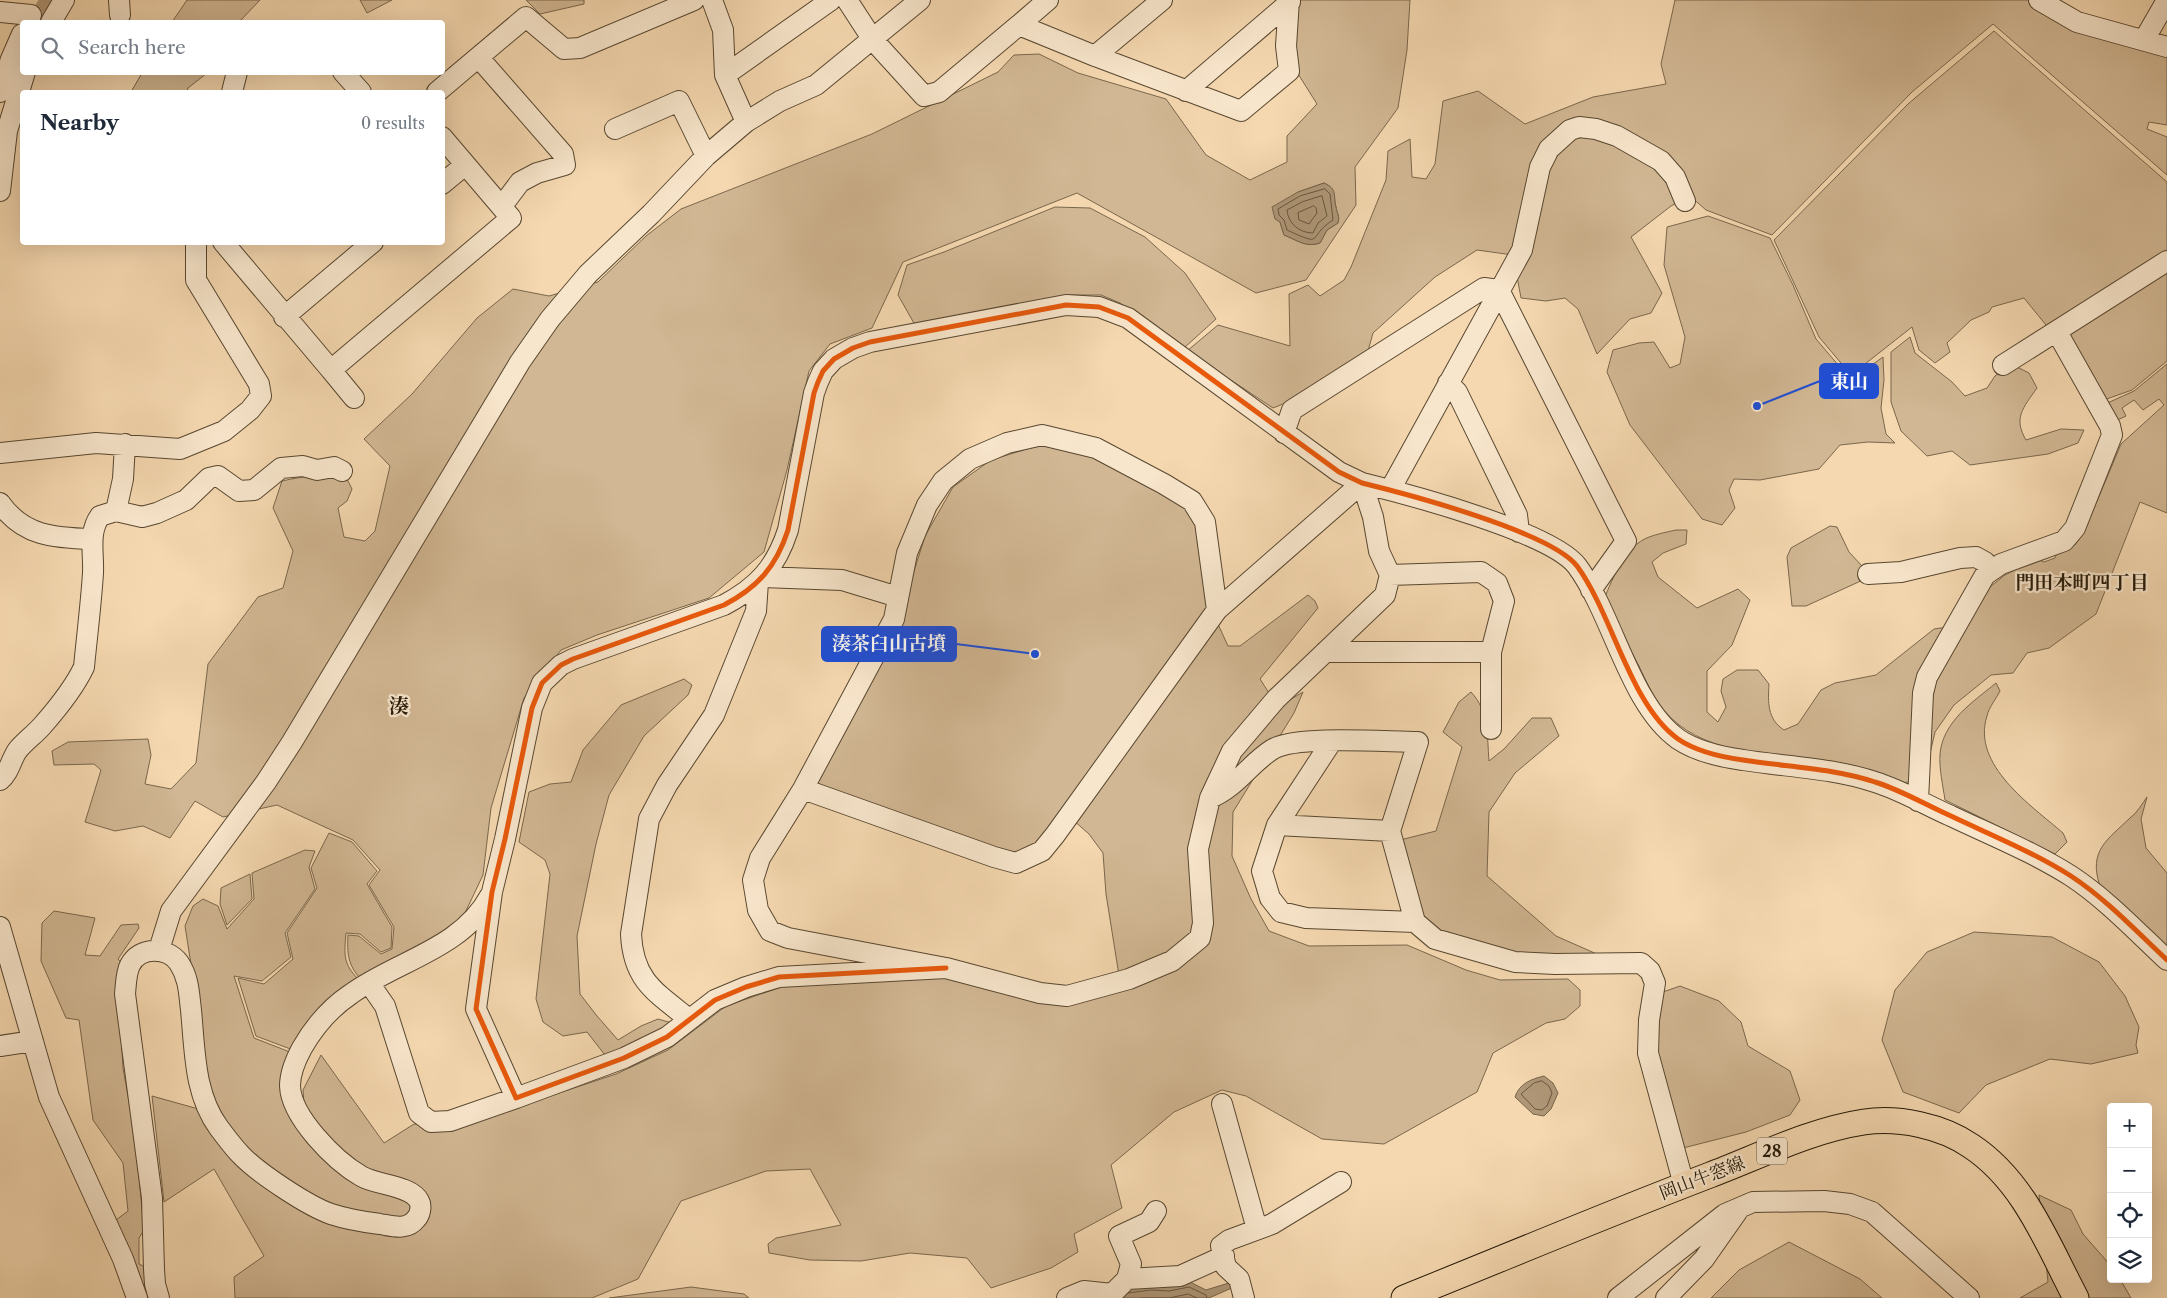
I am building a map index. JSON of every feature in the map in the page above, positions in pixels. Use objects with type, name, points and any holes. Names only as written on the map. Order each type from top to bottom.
[{"type":"main road","name":"岡山牛窓線","points":[[1404,1298],[1684,1185],[1828,1130],[1866,1122],[1902,1121],[1939,1130],[1970,1145],[1996,1166],[2021,1194],[2076,1298]]},
{"type":"street","points":[[52,20],[64,0]]},
{"type":"street","points":[[443,82],[478,58],[526,17],[564,49],[580,48],[694,0]]},
{"type":"street","points":[[712,0],[723,30],[725,75],[746,122]]},
{"type":"street","points":[[725,75],[831,0]]},
{"type":"street","points":[[847,0],[873,40],[924,96],[939,92],[1048,0]]},
{"type":"street","points":[[160,950],[171,911],[266,782],[292,742],[530,348],[550,319],[588,274],[651,214],[706,156],[746,122],[780,101],[816,85],[920,0]]},
{"type":"street","points":[[1095,56],[1162,0]]},
{"type":"street","points":[[2039,0],[2077,22],[2167,47]]},
{"type":"street","points":[[2144,40],[2167,0]]},
{"type":"street","points":[[1019,25],[1241,111],[1289,71],[1286,46],[1289,1]]},
{"type":"street","points":[[1186,91],[1289,1]]},
{"type":"street","points":[[0,12],[33,12]]},
{"type":"street","points":[[12,102],[11,59],[20,39]]},
{"type":"street","points":[[478,58],[563,154],[565,165],[537,173],[520,182],[502,206]]},
{"type":"street","points":[[0,191],[4,130],[12,102],[24,75]]},
{"type":"street","points":[[232,90],[236,75]]},
{"type":"street","points":[[346,75],[359,90]]},
{"type":"street","points":[[615,128],[679,101],[706,156]]},
{"type":"street","points":[[1390,490],[1522,250],[1540,167],[1550,149],[1570,130],[1579,127],[1596,129],[1617,136],[1661,161],[1676,177],[1685,200]]},
{"type":"street","points":[[330,370],[511,218],[445,141]]},
{"type":"street","points":[[445,182],[465,165]]},
{"type":"street","points":[[0,453],[96,443],[180,449],[224,431],[250,410],[261,396],[259,384],[196,280],[196,245]]},
{"type":"street","points":[[225,245],[354,398]]},
{"type":"street","points":[[284,317],[369,245]]},
{"type":"street","points":[[2003,365],[2058,332],[2167,261]]},
{"type":"street","points":[[1284,433],[1292,410],[1484,288],[1499,290]]},
{"type":"street","points":[[1499,290],[1626,541],[1591,590]]},
{"type":"street","points":[[516,1098],[476,1009],[492,892],[532,708],[542,683],[561,665],[573,659],[717,608],[745,594],[760,580],[779,554],[788,530],[814,393],[820,377],[834,359],[853,348],[870,342],[1052,306],[1082,305],[1099,307],[1128,318],[1339,472],[1362,483],[1390,490],[1519,532],[1547,544],[1576,564],[1591,590],[1645,702],[1660,724],[1677,738],[1704,752],[1839,774],[1876,782],[1918,801],[2034,855],[2072,876],[2102,899],[2167,960]]},
{"type":"street","points":[[1918,801],[1923,693],[1927,677],[1985,574],[2000,564],[2064,541],[2075,528],[2112,435],[2110,426],[2058,332]]},
{"type":"street","points":[[1448,383],[1457,392],[1517,515],[1519,532]]},
{"type":"street","points":[[1217,610],[1205,522],[1192,502],[1164,484],[1096,448],[1042,435],[1008,443],[970,459],[944,481],[927,505],[908,553],[894,620],[803,789],[760,858],[753,880],[758,910],[770,931],[788,938],[946,968],[1040,993],[1067,996],[1129,979],[1172,961],[1200,938],[1203,923],[1198,849],[1210,798],[1232,751],[1276,699],[1385,595],[1390,575],[1379,551],[1362,483]]},
{"type":"street","points":[[116,512],[123,479],[125,444]]},
{"type":"street","points":[[0,780],[5,776],[18,751],[42,726],[62,701],[79,678],[84,667],[93,572],[92,539],[95,524],[100,516],[116,512],[142,516],[157,513],[186,500],[209,478],[218,476],[239,491],[254,490],[281,468],[303,466],[317,470],[334,467],[342,471]]},
{"type":"street","points":[[803,789],[994,857],[1016,862],[1042,851],[1217,610],[1362,483]]},
{"type":"street","points":[[0,503],[18,524],[32,532],[74,539],[92,539]]},
{"type":"street","points":[[1868,574],[1902,572],[1960,558],[1976,557],[1985,562],[1992,570]]},
{"type":"street","points":[[1390,575],[1480,572],[1497,583],[1504,601],[1491,652],[1491,729]]},
{"type":"street","points":[[760,580],[842,580],[898,597]]},
{"type":"street","points":[[689,1019],[650,988],[636,962],[632,948],[631,934],[647,829],[649,820],[667,784],[714,715],[756,611],[760,580]]},
{"type":"street","points":[[1324,652],[1491,652]]},
{"type":"street","points":[[1210,798],[1224,792],[1273,750],[1287,744],[1332,741],[1418,742],[1390,830],[1416,922],[1435,939],[1515,962],[1555,964],[1641,963],[1650,971],[1655,983],[1649,1020],[1648,1053],[1684,1185]]},
{"type":"street","points":[[1332,741],[1277,825],[1262,871],[1270,898],[1281,912],[1306,918],[1416,922]]},
{"type":"street","points":[[1277,825],[1390,830]]},
{"type":"street","points":[[159,1298],[155,1284],[152,1198],[125,994],[128,972],[132,961],[146,951],[160,950],[178,961],[188,980],[197,1073],[203,1100],[217,1126],[242,1156],[301,1199],[332,1214],[367,1222],[401,1227],[408,1226],[418,1217],[419,1200],[407,1191],[362,1177],[328,1150],[306,1123],[291,1094],[290,1084],[293,1069],[302,1048],[321,1020],[335,1006],[369,983],[460,933],[477,917],[492,892]]},
{"type":"street","points":[[0,927],[49,1097],[123,1259],[137,1298]]},
{"type":"street","points":[[369,983],[385,1006],[419,1113],[431,1122],[450,1121],[624,1058],[667,1037],[714,1000],[779,977],[946,968]]},
{"type":"street","points":[[0,1046],[33,1041]]},
{"type":"street","points":[[1222,1104],[1258,1229]]},
{"type":"street","points":[[1244,1298],[1239,1279],[1226,1267],[1221,1246],[1229,1240],[1272,1224],[1342,1182]]},
{"type":"street","points":[[1618,1298],[1725,1214],[1753,1202],[1824,1201],[1850,1204],[1872,1212],[1968,1298]]},
{"type":"street","points":[[1666,1298],[1704,1259],[1740,1208]]},
{"type":"street","points":[[1128,1280],[1131,1264],[1119,1236],[1149,1222],[1156,1211]]},
{"type":"street","points":[[1068,1298],[1084,1290],[1112,1294],[1128,1280],[1180,1276],[1224,1256]]},
{"type":"shaded area","points":[[187,0],[260,0],[241,20],[173,20]]},
{"type":"shaded area","points":[[360,0],[392,0],[367,13]]},
{"type":"shaded area","points":[[526,0],[584,0],[584,4],[540,14]]},
{"type":"shaded area","points":[[1295,0],[1410,0],[1407,50],[1398,108],[1355,167],[1356,205],[1306,280],[1256,293],[1077,193],[903,262],[872,328],[830,344],[809,371],[787,470],[764,552],[709,598],[597,635],[561,650],[524,698],[491,808],[483,875],[464,915],[428,944],[361,979],[353,969],[349,959],[348,935],[359,936],[381,954],[392,949],[394,927],[369,885],[380,870],[353,840],[277,805],[223,817],[195,801],[170,838],[143,826],[115,831],[85,822],[101,770],[94,764],[54,765],[52,751],[68,742],[148,739],[151,755],[145,784],[171,789],[196,763],[208,664],[258,597],[283,588],[293,551],[273,508],[282,481],[314,476],[331,476],[347,479],[352,489],[347,501],[338,508],[344,537],[365,541],[375,531],[390,466],[364,439],[412,394],[477,318],[513,289],[549,296],[598,282],[646,236],[681,209],[872,134],[998,72],[1014,55],[1039,54],[1078,73],[1166,99],[1206,155],[1250,180],[1287,162],[1287,136],[1317,104],[1295,69]],"holes":[[[1324,183],[1334,193],[1339,217],[1338,223],[1327,230],[1320,243],[1310,245],[1284,235],[1280,222],[1298,192]]]},
{"type":"shaded area","points":[[1675,0],[2028,0],[2077,30],[2167,53],[2167,125],[2149,122],[2147,129],[2167,137],[2167,175],[1993,24],[1912,92],[1772,235],[1706,210],[1690,196],[1671,206],[1631,237],[1662,293],[1651,313],[1630,319],[1597,354],[1578,309],[1565,298],[1546,301],[1521,298],[1513,255],[1477,250],[1435,277],[1373,333],[1368,351],[1288,402],[1273,408],[1187,351],[1218,325],[1290,346],[1289,294],[1308,285],[1320,296],[1344,280],[1386,180],[1388,151],[1410,139],[1412,177],[1426,179],[1435,164],[1443,101],[1478,91],[1525,124],[1593,97],[1666,84],[1661,64]]},
{"type":"shaded area","points":[[1994,31],[2167,182],[2167,361],[2132,390],[2101,401],[2050,330],[2024,298],[1992,307],[1989,312],[1971,320],[1947,343],[1950,352],[1935,363],[1919,350],[1912,327],[1851,375],[1819,337],[1774,240],[1908,104]]},
{"type":"shaded area","points":[[141,75],[204,75],[188,90],[132,90]]},
{"type":"shaded area","points":[[1055,207],[1090,208],[1145,237],[1185,273],[1216,319],[1184,348],[1120,303],[1101,295],[1071,295],[915,325],[898,295],[907,265]]},
{"type":"shaded area","points":[[1708,216],[1770,238],[1816,339],[1851,380],[1883,357],[1884,380],[1881,408],[1886,434],[1895,443],[1868,442],[1840,445],[1819,469],[1760,480],[1734,479],[1729,490],[1735,508],[1722,525],[1702,519],[1630,425],[1607,372],[1613,350],[1639,343],[1654,342],[1670,368],[1680,364],[1685,337],[1664,265],[1667,227]]},
{"type":"shaded area","points":[[1910,337],[1915,353],[1952,382],[1965,396],[1987,388],[1995,376],[2011,364],[2029,373],[2037,388],[2021,413],[2020,425],[2026,440],[2061,429],[2084,430],[2078,443],[2048,454],[1970,465],[1952,451],[1927,456],[1901,431],[1891,402],[1891,352]]},
{"type":"shaded area","points":[[2167,364],[2167,513],[2140,502],[2096,614],[2049,648],[2027,653],[2013,673],[1991,675],[1954,705],[1935,732],[1929,758],[1930,710],[1936,682],[1967,625],[1990,587],[2005,575],[2037,559],[2044,562],[2055,558],[2057,553],[2075,545],[2084,532],[2121,444],[2164,405],[2159,399],[2143,410],[2134,400],[2122,408],[2126,416],[2113,422],[2103,405],[2134,391]]},
{"type":"shaded area","points":[[1040,445],[1099,458],[1185,505],[1198,524],[1207,600],[1228,646],[1240,646],[1308,595],[1315,601],[1318,608],[1260,679],[1278,707],[1303,692],[1294,713],[1233,812],[1232,856],[1251,899],[1269,931],[1309,946],[1407,945],[1466,970],[1500,980],[1568,979],[1580,990],[1580,1006],[1565,1019],[1546,1023],[1493,1053],[1477,1092],[1384,1144],[1322,1139],[1246,1096],[1222,1090],[1174,1112],[1111,1165],[1122,1208],[1074,1234],[1078,1252],[1051,1268],[991,1288],[967,1258],[910,1253],[861,1261],[810,1260],[769,1253],[768,1244],[776,1238],[841,1225],[810,1169],[766,1171],[681,1201],[638,1279],[592,1298],[235,1298],[234,1277],[264,1256],[214,1169],[164,1202],[152,1096],[202,1110],[205,1054],[185,926],[193,906],[203,899],[218,906],[227,929],[254,899],[252,873],[305,850],[315,851],[309,867],[315,889],[285,933],[291,957],[262,981],[234,976],[254,1038],[290,1052],[281,1082],[304,1103],[303,1090],[321,1055],[384,1143],[414,1124],[454,1128],[616,1074],[668,1050],[726,1006],[787,985],[944,975],[1031,999],[1121,988],[1106,894],[1103,853],[1089,834],[1064,812],[1047,835],[1036,845],[1020,852],[1009,854],[861,802],[817,783],[905,600],[925,536],[953,487],[991,460]]},
{"type":"shaded area","points":[[1830,526],[1837,527],[1849,552],[1863,567],[1865,579],[1806,606],[1792,606],[1787,557],[1791,548]]},
{"type":"shaded area","points":[[1676,530],[1687,530],[1686,544],[1663,553],[1652,562],[1658,577],[1697,608],[1738,589],[1750,600],[1732,645],[1707,671],[1707,712],[1718,722],[1726,707],[1721,691],[1723,679],[1737,670],[1758,670],[1769,684],[1770,710],[1774,721],[1784,730],[1798,724],[1821,690],[1835,683],[1876,675],[1934,629],[1947,627],[1914,779],[1905,783],[1853,768],[1715,744],[1678,724],[1663,709],[1650,688],[1604,599],[1621,564],[1633,548],[1649,537]]},
{"type":"shaded area","points":[[684,679],[692,685],[688,695],[644,736],[609,795],[596,844],[577,936],[580,994],[618,1040],[641,1026],[658,1019],[672,1023],[608,1059],[587,1032],[563,1036],[543,1022],[536,999],[550,874],[545,860],[519,842],[529,792],[550,784],[571,782],[583,750],[621,705]]},
{"type":"shaded area","points":[[1996,683],[2000,691],[1988,713],[1984,734],[1988,751],[2007,783],[2063,833],[2067,842],[2055,854],[1945,800],[1940,760],[1942,742],[1960,713]]},
{"type":"shaded area","points":[[1471,692],[1477,699],[1484,716],[1489,761],[1504,749],[1532,718],[1551,718],[1559,736],[1515,773],[1489,812],[1487,876],[1556,936],[1599,955],[1522,954],[1436,932],[1418,911],[1400,840],[1436,831],[1462,747],[1443,732],[1459,702]]},
{"type":"shaded area","points":[[2147,797],[2141,819],[2146,848],[2167,873],[2167,948],[2100,886],[2097,874],[2096,864],[2102,847],[2135,814]]},
{"type":"shaded area","points":[[329,833],[352,842],[377,871],[367,884],[392,927],[391,948],[381,952],[360,934],[346,933],[347,964],[359,980],[293,1050],[256,1036],[238,978],[264,984],[293,959],[287,933],[317,888],[311,868]]},
{"type":"shaded area","points":[[250,874],[252,899],[227,925],[220,904],[221,888]]},
{"type":"shaded area","points":[[54,911],[95,918],[85,955],[100,956],[121,925],[138,924],[139,928],[118,959],[122,963],[119,999],[123,1068],[135,1135],[144,1230],[139,1238],[139,1264],[145,1267],[153,1298],[143,1298],[116,1220],[128,1211],[123,1163],[93,1120],[79,1020],[66,1018],[41,961],[42,923]]},
{"type":"shaded area","points":[[1974,932],[2052,937],[2099,962],[2125,996],[2139,1027],[2136,1045],[2138,1053],[2091,1064],[2050,1059],[1986,1085],[1959,1113],[1903,1092],[1882,1040],[1895,990],[1927,952]]},
{"type":"shaded area","points":[[1680,986],[1719,1001],[1741,1022],[1748,1046],[1790,1071],[1800,1100],[1790,1115],[1746,1132],[1683,1148],[1656,1060],[1656,1032],[1663,992]]},
{"type":"shaded area","points":[[2039,1195],[2071,1210],[2083,1234],[2107,1261],[2107,1283],[2122,1283],[2131,1298],[2020,1298],[2048,1282]]},
{"type":"shaded area","points":[[1789,1242],[1860,1279],[1882,1298],[1711,1298],[1739,1270]]},
{"type":"shaded area","points":[[691,1287],[744,1294],[749,1298],[609,1298]]},
{"type":"water","points":[[1324,183],[1333,190],[1339,217],[1338,223],[1327,230],[1320,243],[1310,245],[1284,235],[1280,222],[1275,219],[1272,207],[1298,192]]},
{"type":"water","points":[[1544,1076],[1553,1083],[1558,1093],[1551,1109],[1544,1116],[1533,1114],[1515,1097],[1519,1089],[1526,1083]]},
{"type":"water","points":[[1190,1282],[1206,1290],[1232,1282],[1234,1287],[1209,1298],[1115,1298],[1123,1289]]},
{"type":"waterway","points":[[41,20],[53,0]]},
{"type":"cycle path","points":[[946,968],[779,977],[746,987],[715,1000],[667,1037],[624,1058],[516,1098],[476,1009],[492,892],[532,708],[542,683],[561,665],[573,659],[724,605],[747,591],[764,575],[778,555],[788,530],[814,393],[823,371],[834,359],[853,348],[870,342],[1066,305],[1099,307],[1128,318],[1339,472],[1362,483],[1477,516],[1539,540],[1562,553],[1577,566],[1590,586],[1634,682],[1647,705],[1661,724],[1685,744],[1701,751],[1726,757],[1859,777],[1904,793],[2057,867],[2109,905],[2167,960]]},
{"type":"place","name":"東山","points":[[1757,406]]},
{"type":"place","name":"湊茶臼山古墳","points":[[1035,654]]},
{"type":"district","name":"門田本町四丁目","points":[[2082,582]]},
{"type":"district","name":"湊","points":[[399,706]]}]
